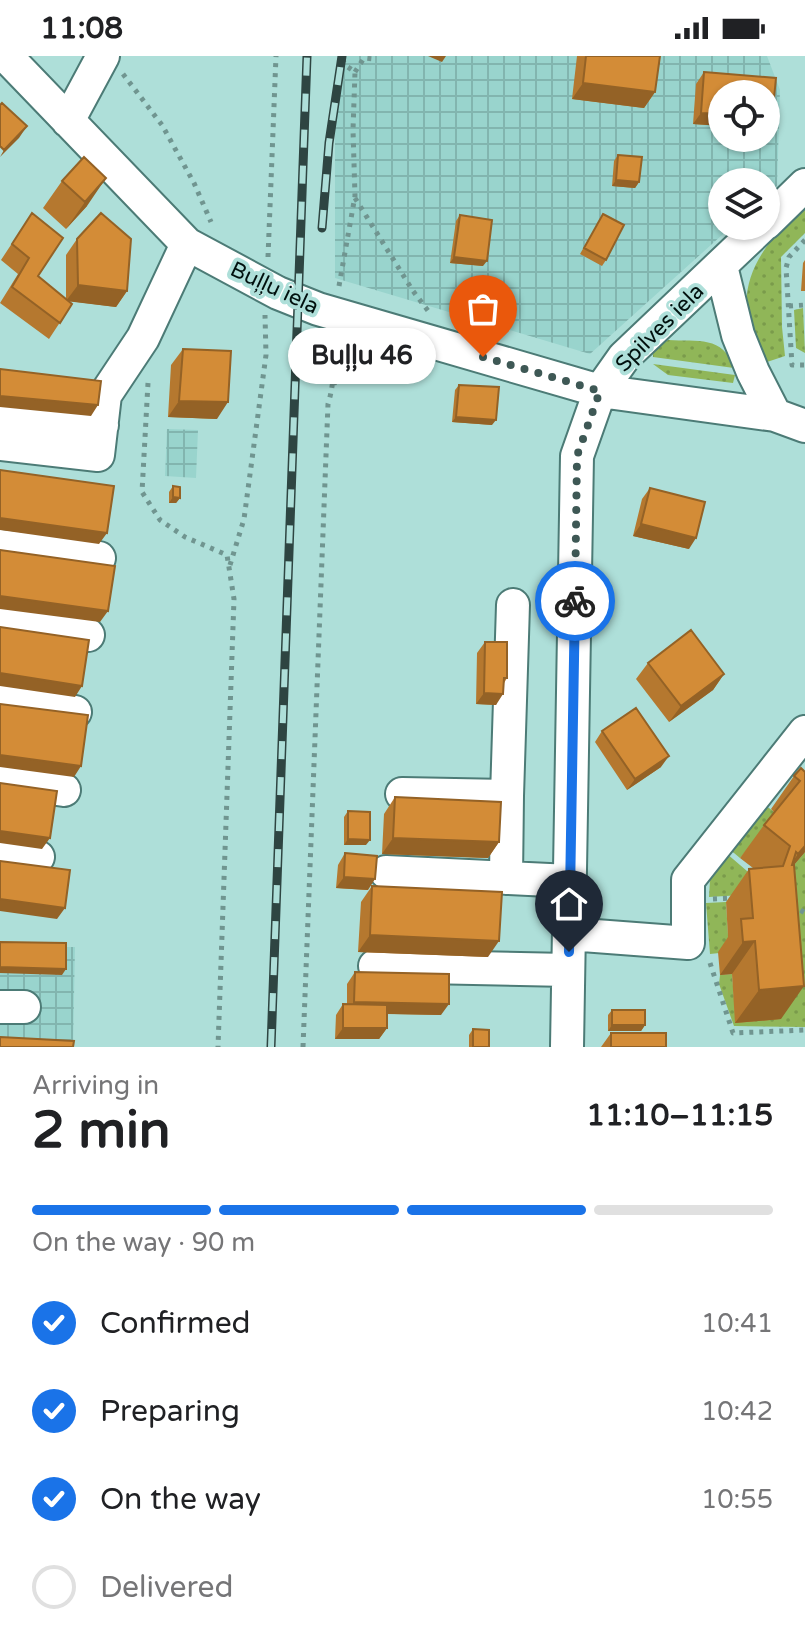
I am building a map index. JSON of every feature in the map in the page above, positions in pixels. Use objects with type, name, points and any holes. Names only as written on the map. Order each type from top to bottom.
[{"type":"street","name":"Buļļu iela","points":[[6,56],[187,244],[298,302],[600,391],[790,421]]},
{"type":"street","points":[[68,121],[111,62]]},
{"type":"street","name":"Spilves iela","points":[[780,209],[805,185]]},
{"type":"street","name":"Spilves iela","points":[[567,1047],[577,456],[600,391],[624,357],[748,240]]},
{"type":"street","points":[[0,444],[98,455],[105,395],[143,338],[187,244]]},
{"type":"street","name":"Spilves iela","points":[[721,266],[738,335],[790,421]]},
{"type":"street","points":[[0,422],[102,425]]},
{"type":"street","points":[[0,546],[99,558]]},
{"type":"street","points":[[506,878],[513,605]]},
{"type":"street","points":[[0,624],[88,635]]},
{"type":"street","points":[[0,700],[75,712]]},
{"type":"street","points":[[569,934],[688,943],[688,880],[805,732]]},
{"type":"street","points":[[0,781],[64,790]]},
{"type":"street","points":[[402,794],[507,796]]},
{"type":"street","points":[[0,852],[38,857]]},
{"type":"street","points":[[386,872],[570,881]]},
{"type":"street","points":[[375,966],[568,970]]},
{"type":"path","points":[[256,255],[268,261],[276,56]]},
{"type":"path","points":[[341,56],[345,65],[355,72]]},
{"type":"path","points":[[303,1047],[328,404],[334,385],[328,336],[338,314],[339,280],[355,198],[355,72],[364,58],[374,59]]},
{"type":"path","points":[[111,62],[162,125],[194,183],[209,221],[221,230]]},
{"type":"path","points":[[355,198],[434,319]]},
{"type":"path","points":[[805,240],[789,257],[786,268],[792,365],[805,365]]},
{"type":"path","points":[[229,570],[244,519],[266,355],[267,287]]},
{"type":"path","points":[[789,306],[805,305]]},
{"type":"path","points":[[143,338],[149,380],[142,492],[160,520],[185,537],[227,555],[234,599],[218,1047]]},
{"type":"path","points":[[334,385],[366,346]]},
{"type":"path","points":[[688,901],[747,897]]},
{"type":"path","points":[[782,899],[805,913]]},
{"type":"path","points":[[710,963],[733,1033],[805,1030]]},
{"type":"shaded area","points":[[340,56],[767,56],[776,80],[708,80],[708,152],[778,152],[778,168],[708,168],[708,240],[716,240],[590,354],[335,278],[335,124]]},
{"type":"shaded area","points":[[167,429],[198,430],[196,478],[165,476]]},
{"type":"shaded area","points":[[0,947],[75,947],[73,1047],[0,1047]]},
{"type":"green space","points":[[805,204],[805,233],[781,257],[785,356],[767,362],[754,338],[747,295],[760,257],[772,240],[780,240],[780,230]]},
{"type":"green space","points":[[803,308],[805,353],[796,348],[794,310]]},
{"type":"green space","points":[[668,340],[716,345],[729,357],[734,368],[653,357],[653,350]]},
{"type":"green space","points":[[653,364],[735,375],[733,383],[668,375]]},
{"type":"green space","points":[[765,805],[777,814],[740,858],[728,848]]},
{"type":"green space","points":[[805,852],[805,1027],[734,1026],[719,984],[720,975],[732,974],[736,1023],[775,887]]},
{"type":"green space","points":[[726,853],[761,883],[758,894],[709,897],[710,880]]},
{"type":"green space","points":[[726,902],[729,952],[710,954],[706,903]]},
{"type":"building","points":[[586,56],[660,56],[655,92],[583,83]]},
{"type":"building","points":[[704,72],[776,78],[708,80],[708,113],[701,113]]},
{"type":"building","points":[[2,103],[27,126],[4,150],[0,146]]},
{"type":"building","points":[[618,155],[642,157],[639,182],[616,180]]},
{"type":"building","points":[[84,157],[106,178],[85,202],[62,181]]},
{"type":"building","points":[[32,213],[63,238],[38,276],[72,304],[60,323],[12,287],[29,258],[12,244]]},
{"type":"building","points":[[101,213],[131,239],[127,291],[78,285],[77,239]]},
{"type":"building","points":[[603,214],[624,225],[606,260],[584,248]]},
{"type":"building","points":[[460,215],[492,220],[487,261],[454,257]]},
{"type":"building","points":[[183,349],[231,351],[228,402],[179,401]]},
{"type":"building","points":[[0,369],[101,381],[98,405],[0,396]]},
{"type":"building","points":[[459,385],[499,387],[496,420],[456,417]]},
{"type":"building","points":[[0,470],[114,486],[107,533],[0,518]]},
{"type":"building","points":[[173,486],[180,487],[180,498],[173,497]]},
{"type":"building","points":[[650,488],[705,502],[696,538],[641,524]]},
{"type":"building","points":[[0,550],[115,566],[108,611],[0,596]]},
{"type":"building","points":[[0,627],[89,640],[82,686],[0,673]]},
{"type":"building","points":[[691,630],[724,674],[681,706],[648,663]]},
{"type":"building","points":[[485,642],[507,642],[507,678],[504,678],[503,694],[484,693]]},
{"type":"building","points":[[0,704],[88,715],[81,766],[0,755]]},
{"type":"building","points":[[636,708],[669,756],[635,779],[602,731]]},
{"type":"building","points":[[801,768],[805,772],[805,846],[798,854],[796,852],[792,865],[804,986],[759,990],[755,941],[743,942],[741,919],[753,918],[749,869],[783,866],[790,846],[764,825],[800,781],[794,776]]},
{"type":"building","points":[[0,783],[57,791],[50,838],[0,831]]},
{"type":"building","points":[[395,797],[501,802],[499,842],[393,838]]},
{"type":"building","points":[[348,811],[370,812],[370,840],[348,839]]},
{"type":"building","points":[[345,853],[377,856],[375,879],[344,877]]},
{"type":"building","points":[[0,861],[70,870],[65,908],[0,899]]},
{"type":"building","points":[[372,886],[502,892],[499,941],[370,935]]},
{"type":"building","points":[[0,942],[66,943],[66,969],[0,967]]},
{"type":"building","points":[[355,972],[449,974],[449,1004],[354,1002]]},
{"type":"building","points":[[343,1004],[387,1005],[387,1028],[343,1028]]},
{"type":"building","points":[[612,1010],[645,1010],[645,1025],[612,1025]]},
{"type":"building","points":[[473,1029],[489,1030],[489,1047],[473,1047]]},
{"type":"building","points":[[611,1033],[666,1033],[666,1047],[611,1047]]},
{"type":"building","points":[[0,1037],[74,1041],[73,1047],[0,1047]]},
{"type":"railway","points":[[271,1047],[307,56]]},
{"type":"railway","points":[[322,228],[329,143],[342,56]]},
{"type":"way so far","points":[[483,357],[600,391],[577,456],[575,601]]},
{"type":"place","name":"Buļļu 46","points":[[483,357]]},
{"type":"route","points":[[569,952],[575,601]]}]
